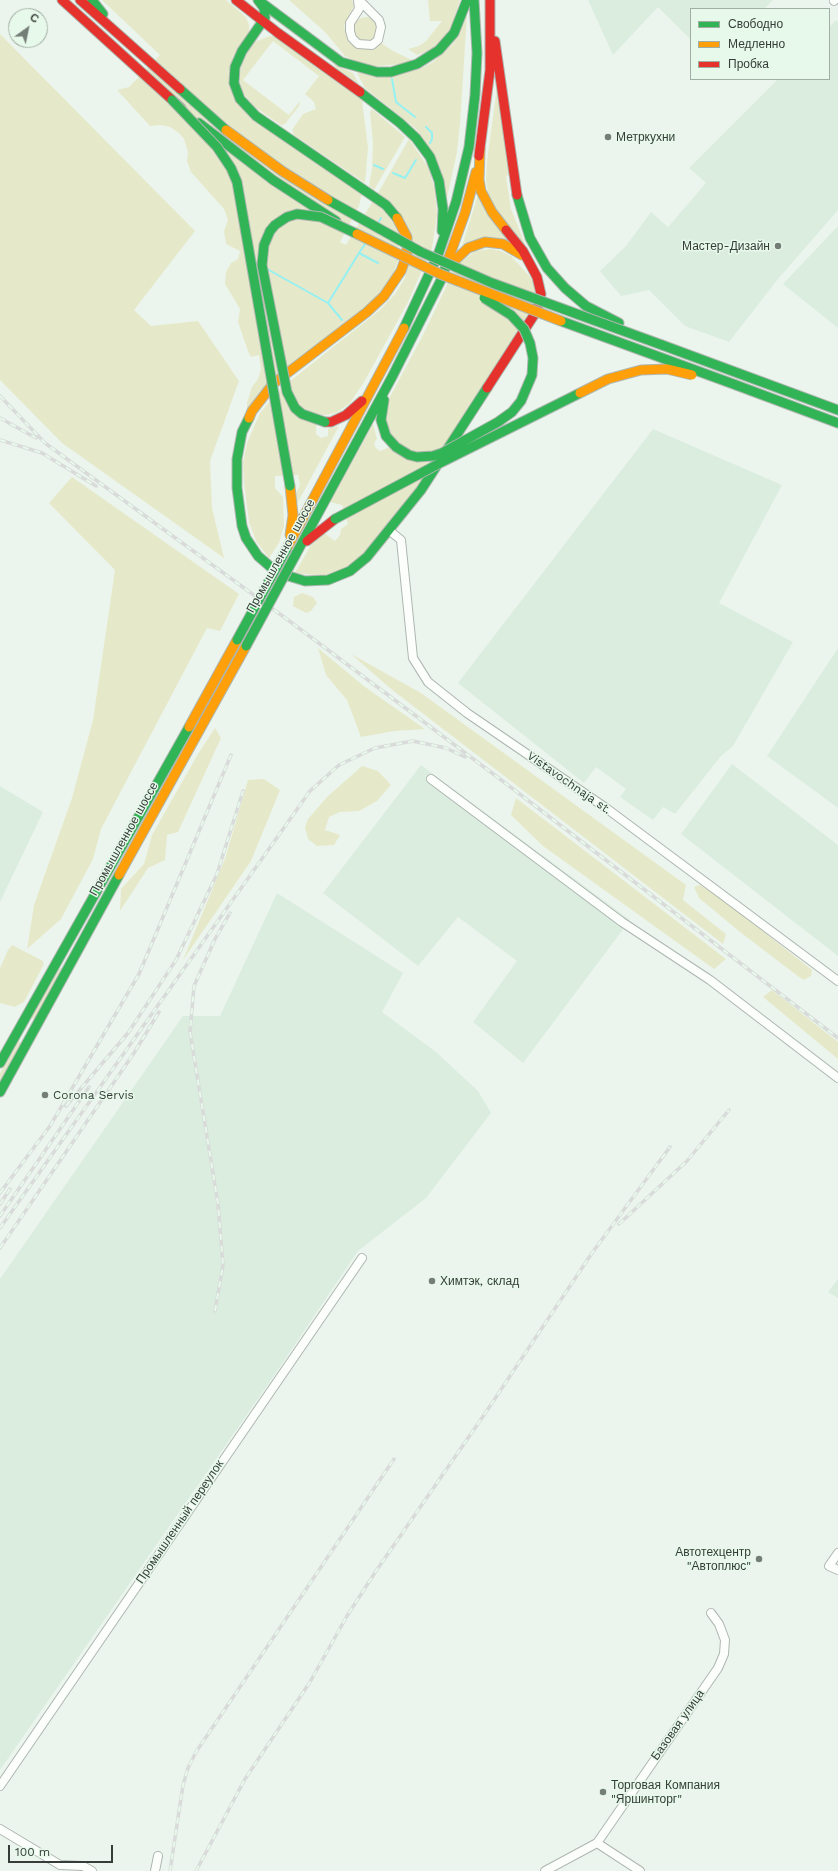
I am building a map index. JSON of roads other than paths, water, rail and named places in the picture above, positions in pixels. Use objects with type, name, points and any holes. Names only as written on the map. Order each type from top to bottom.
[{"type":"main road","points":[[62,0],[172,100],[219,140],[273,180],[357,234]]},
{"type":"main road","points":[[80,0],[201,110],[252,150],[282,171],[372,227],[468,274],[838,410]]},
{"type":"main road","points":[[92,0],[140,54]]},
{"type":"main road","points":[[236,0],[263,22],[400,122],[423,147],[435,170],[442,194],[442,222],[438,255]]},
{"type":"main road","points":[[258,0],[265,11],[263,22],[238,59],[234,75],[236,91],[245,105],[256,116],[386,205],[400,222],[407,237],[408,246],[408,254],[401,271],[384,296],[367,312],[273,384],[252,411],[242,432],[237,459],[237,488],[242,526],[251,547],[265,563],[282,574],[305,581],[328,580],[350,571],[367,557],[421,490],[536,312],[539,302],[540,285],[519,245],[492,212],[486,202],[479,180],[480,149]]},
{"type":"main road","points":[[258,0],[341,62],[377,72],[391,72],[418,64],[439,50],[454,33],[467,0]]},
{"type":"main road","name":"Промышленное шоссе","points":[[0,1063],[80,923],[287,548],[401,335],[438,255],[456,202],[469,147],[475,95],[477,53],[474,0]]},
{"type":"main road","points":[[490,3],[519,205],[530,238],[537,252],[555,278],[575,298],[591,309],[662,345]]},
{"type":"main road","name":"Промышленное шоссе","points":[[0,1092],[89,928],[246,646],[392,377],[440,277],[465,213],[480,149],[490,70],[490,3]]},
{"type":"main road","points":[[248,10],[254,23],[253,36]]},
{"type":"main road","points":[[263,22],[272,17],[286,22]]},
{"type":"main road","points":[[253,36],[264,30],[278,33]]},
{"type":"main road","points":[[172,100],[217,147],[231,168],[237,182],[244,215],[290,486],[293,515],[287,548]]},
{"type":"main road","points":[[371,392],[360,404],[346,415],[331,422],[310,418],[302,414],[296,408],[287,392],[262,265],[264,244],[270,231],[275,225],[287,217],[297,214],[321,217],[357,234],[503,308],[524,329],[531,348],[533,366],[530,381],[521,401],[505,418],[442,453],[424,457],[408,455],[396,448],[386,436],[382,425],[381,412],[392,377]]},
{"type":"main road","points":[[440,277],[461,253],[468,248],[485,242],[504,244],[513,248],[529,262]]},
{"type":"main road","points":[[440,277],[736,384],[838,423]]},
{"type":"main road","points":[[296,554],[316,532],[335,519],[504,430],[619,374],[641,370],[667,369],[736,384]]},
{"type":"main road","points":[[23,1021],[35,1028]]},
{"type":"street","points":[[358,0],[379,20],[382,27],[378,40],[372,45],[358,44],[352,38],[350,23],[359,9],[358,0]]},
{"type":"street","name":"Vistavochnaja st.","points":[[390,530],[401,540],[413,658],[428,682],[467,713],[606,808],[838,981]]},
{"type":"street","points":[[431,779],[622,922],[710,980],[838,1078]]},
{"type":"street","name":"Промышленный переулок","points":[[0,1786],[362,1258]]},
{"type":"street","points":[[838,1554],[829,1566],[838,1570]]},
{"type":"street","name":"Базовая улица","points":[[545,1871],[597,1843],[718,1668],[724,1654],[725,1640],[719,1624],[711,1613]]},
{"type":"street","points":[[0,1830],[60,1865],[82,1866],[92,1871]]},
{"type":"street","points":[[597,1843],[640,1871]]},
{"type":"street","points":[[155,1871],[158,1856]]},
{"type":"waterway","points":[[392,79],[396,102],[415,117]]},
{"type":"waterway","points":[[426,127],[432,133],[430,143]]},
{"type":"waterway","points":[[393,173],[405,178],[416,160]]},
{"type":"waterway","points":[[374,165],[383,169]]},
{"type":"waterway","points":[[378,223],[381,218]]},
{"type":"waterway","points":[[359,253],[365,244]]},
{"type":"waterway","points":[[328,303],[359,253],[378,263]]},
{"type":"waterway","points":[[267,269],[328,303],[342,320]]},
{"type":"railway","points":[[0,396],[45,443],[288,620],[504,782],[838,1038]]},
{"type":"railway","points":[[0,418],[36,438]]},
{"type":"railway","points":[[0,440],[42,453],[96,486]]},
{"type":"railway","points":[[0,1228],[310,791],[339,765],[375,748],[413,741],[446,748],[465,757]]},
{"type":"railway","points":[[0,1193],[50,1126],[139,974],[231,755]]},
{"type":"railway","points":[[66,1106],[128,1033],[176,960],[217,874],[243,791]]},
{"type":"railway","points":[[215,1311],[223,1265],[218,1204],[190,1032],[194,986],[215,939],[230,913]]},
{"type":"railway","points":[[0,1248],[134,1053],[159,1012]]},
{"type":"railway","points":[[0,1216],[89,1087]]},
{"type":"railway","points":[[619,1224],[687,1161],[729,1110]]},
{"type":"railway","points":[[196,1871],[245,1779],[310,1682],[347,1616],[376,1571],[484,1415],[592,1253],[670,1147]]},
{"type":"railway","points":[[0,1204],[10,1189]]},
{"type":"railway","points":[[170,1871],[183,1785],[188,1768],[196,1752],[394,1459]]},
{"type":"place","name":"Метркухни","points":[[608,137]]},
{"type":"place","name":"Мастер-Дизайн","points":[[778,246]]},
{"type":"place","name":"Corona Servis","points":[[45,1095]]},
{"type":"place","name":"Химтэк, склад","points":[[432,1281]]},
{"type":"place","name":"Автотехцентр \"Автоплюс\"","points":[[759,1559]]},
{"type":"place","name":"Торговая Компания \"Яршинторг\"","points":[[603,1792]]}]
